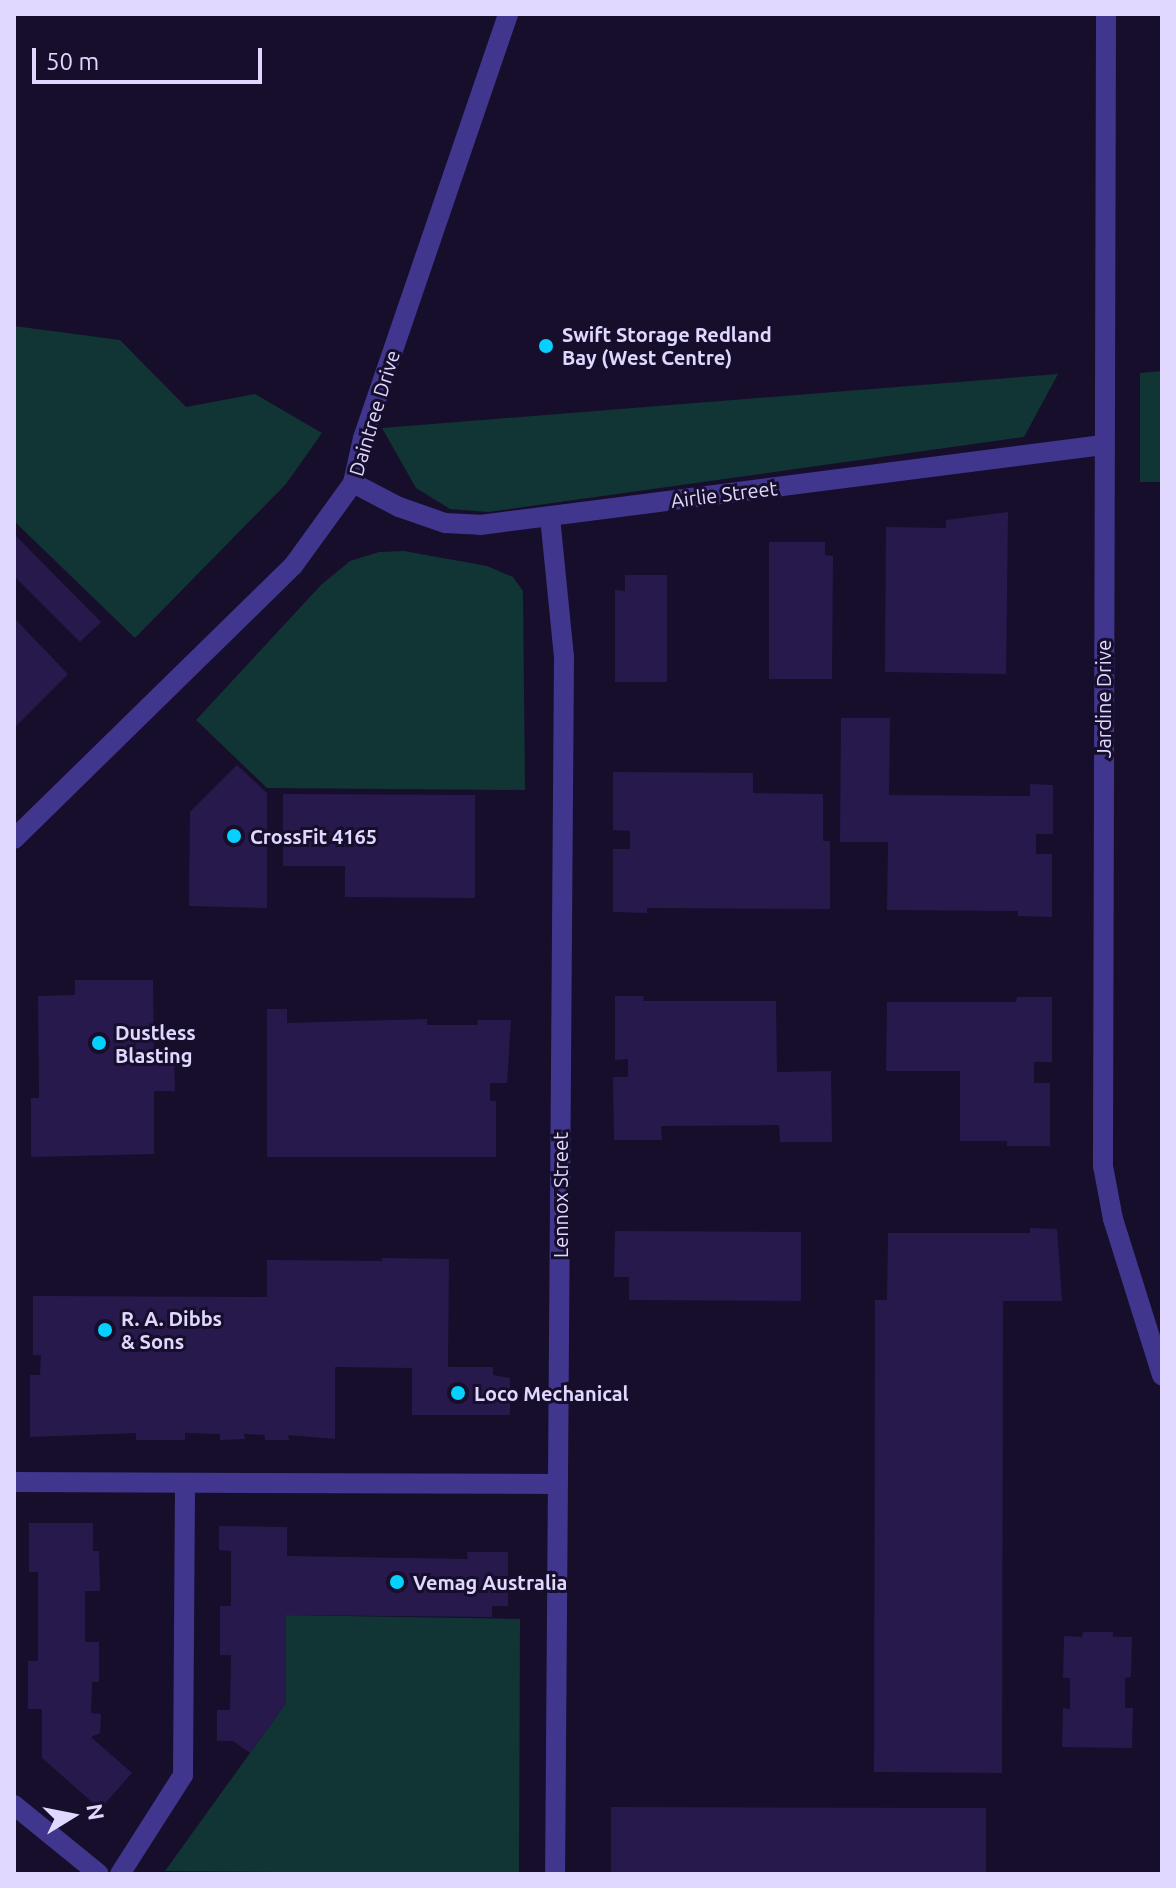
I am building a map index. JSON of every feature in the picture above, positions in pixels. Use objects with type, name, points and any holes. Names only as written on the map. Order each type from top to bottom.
[{"type":"street","name":"Daintree Drive","points":[[14,839],[293,566],[353,483],[363,438],[507,27],[508,14]]},
{"type":"street","name":"Jardine Drive","points":[[1106,14],[1103,1166],[1113,1219],[1162,1375]]},
{"type":"street","name":"Airlie Street","points":[[353,483],[399,507],[445,523],[480,525],[1103,445]]},
{"type":"street","name":"Lennox Street","points":[[550,517],[564,657],[555,1874]]},
{"type":"street","points":[[14,1482],[558,1484]]},
{"type":"street","points":[[120,1874],[183,1775],[185,1483]]},
{"type":"street","points":[[14,1805],[99,1874]]},
{"type":"green space","points":[[14,326],[120,340],[186,407],[255,394],[322,433],[286,484],[135,638],[14,521]]},
{"type":"green space","points":[[1162,371],[1162,482],[1140,482],[1140,373]]},
{"type":"green space","points":[[1058,374],[1024,437],[488,512],[450,509],[416,488],[382,428]]},
{"type":"green space","points":[[404,551],[487,566],[513,577],[523,591],[525,790],[267,788],[196,720],[321,585],[350,561],[379,552]]},
{"type":"green space","points":[[286,1615],[520,1619],[519,1874],[165,1871],[286,1703]]},
{"type":"building","points":[[1008,512],[1006,674],[885,672],[886,527],[946,528],[946,520]]},
{"type":"building","points":[[14,534],[101,622],[80,642],[14,576]]},
{"type":"building","points":[[769,542],[825,542],[825,555],[833,556],[832,679],[769,679]]},
{"type":"building","points":[[625,575],[667,575],[667,682],[615,682],[615,590],[625,591]]},
{"type":"building","points":[[14,618],[68,674],[14,728]]},
{"type":"building","points":[[841,718],[890,718],[889,795],[1030,796],[1030,784],[1053,785],[1053,834],[1036,834],[1036,854],[1052,854],[1052,917],[1018,916],[1018,911],[887,910],[888,842],[840,842]]},
{"type":"building","points":[[237,765],[267,793],[267,908],[189,906],[190,812]]},
{"type":"building","points":[[613,772],[753,773],[753,793],[823,794],[823,841],[830,841],[830,909],[647,908],[647,913],[613,912],[613,849],[630,849],[630,831],[613,830]]},
{"type":"building","points":[[283,794],[475,795],[475,898],[345,897],[345,866],[283,866]]},
{"type":"building","points":[[75,980],[153,980],[154,1058],[174,1058],[175,1091],[154,1091],[154,1154],[31,1157],[31,1098],[39,1098],[38,996],[75,995]]},
{"type":"building","points":[[615,996],[644,996],[643,1001],[776,1001],[777,1072],[831,1071],[832,1142],[780,1142],[779,1125],[661,1126],[662,1140],[614,1140],[613,1077],[628,1077],[628,1059],[615,1060]]},
{"type":"building","points":[[1017,997],[1052,997],[1052,1062],[1034,1062],[1034,1083],[1050,1083],[1050,1146],[1007,1146],[1007,1141],[960,1141],[960,1071],[886,1071],[887,1002],[1016,1002]]},
{"type":"building","points":[[267,1009],[287,1009],[287,1023],[427,1019],[427,1025],[477,1025],[478,1020],[511,1020],[507,1083],[490,1083],[490,1101],[496,1101],[496,1157],[267,1157]]},
{"type":"building","points":[[1030,1228],[1057,1229],[1062,1301],[1003,1301],[1002,1773],[874,1772],[875,1300],[887,1300],[888,1233],[1030,1233]]},
{"type":"building","points":[[615,1231],[801,1232],[801,1301],[629,1300],[629,1277],[614,1277]]},
{"type":"building","points":[[382,1258],[449,1259],[448,1367],[493,1367],[493,1375],[510,1378],[510,1415],[412,1415],[412,1368],[335,1367],[335,1439],[288,1435],[289,1440],[265,1440],[265,1435],[244,1434],[245,1439],[220,1440],[220,1434],[185,1433],[185,1440],[136,1440],[136,1433],[30,1437],[30,1375],[40,1375],[41,1355],[33,1355],[33,1296],[267,1297],[267,1260],[382,1261]]},
{"type":"building","points":[[29,1523],[93,1523],[93,1551],[99,1551],[100,1591],[85,1591],[85,1642],[99,1642],[99,1682],[92,1682],[91,1713],[101,1714],[100,1733],[91,1737],[132,1773],[100,1809],[42,1758],[42,1709],[28,1709],[28,1661],[38,1661],[38,1572],[29,1572]]},
{"type":"building","points":[[219,1526],[287,1527],[287,1556],[468,1559],[467,1552],[508,1552],[508,1606],[492,1606],[492,1617],[286,1615],[286,1703],[250,1753],[233,1741],[217,1741],[217,1710],[230,1710],[231,1655],[220,1655],[220,1606],[231,1606],[231,1551],[219,1550]]},
{"type":"building","points":[[1083,1632],[1113,1632],[1113,1637],[1132,1637],[1131,1677],[1125,1678],[1125,1708],[1133,1708],[1132,1748],[1062,1747],[1063,1708],[1070,1709],[1070,1678],[1063,1678],[1064,1636],[1082,1637]]},
{"type":"building","points":[[611,1807],[986,1808],[986,1874],[611,1874]]},
{"type":"place","name":"Swift Storage Redland Bay (West Centre)","points":[[546,346]]},
{"type":"place","name":"CrossFit 4165","points":[[234,836]]},
{"type":"place","name":"Dustless Blasting","points":[[99,1043]]},
{"type":"place","name":"R. A. Dibbs & Sons","points":[[105,1330]]},
{"type":"place","name":"Loco Mechanical","points":[[458,1393]]},
{"type":"place","name":"Vemag Australia","points":[[397,1582]]}]
